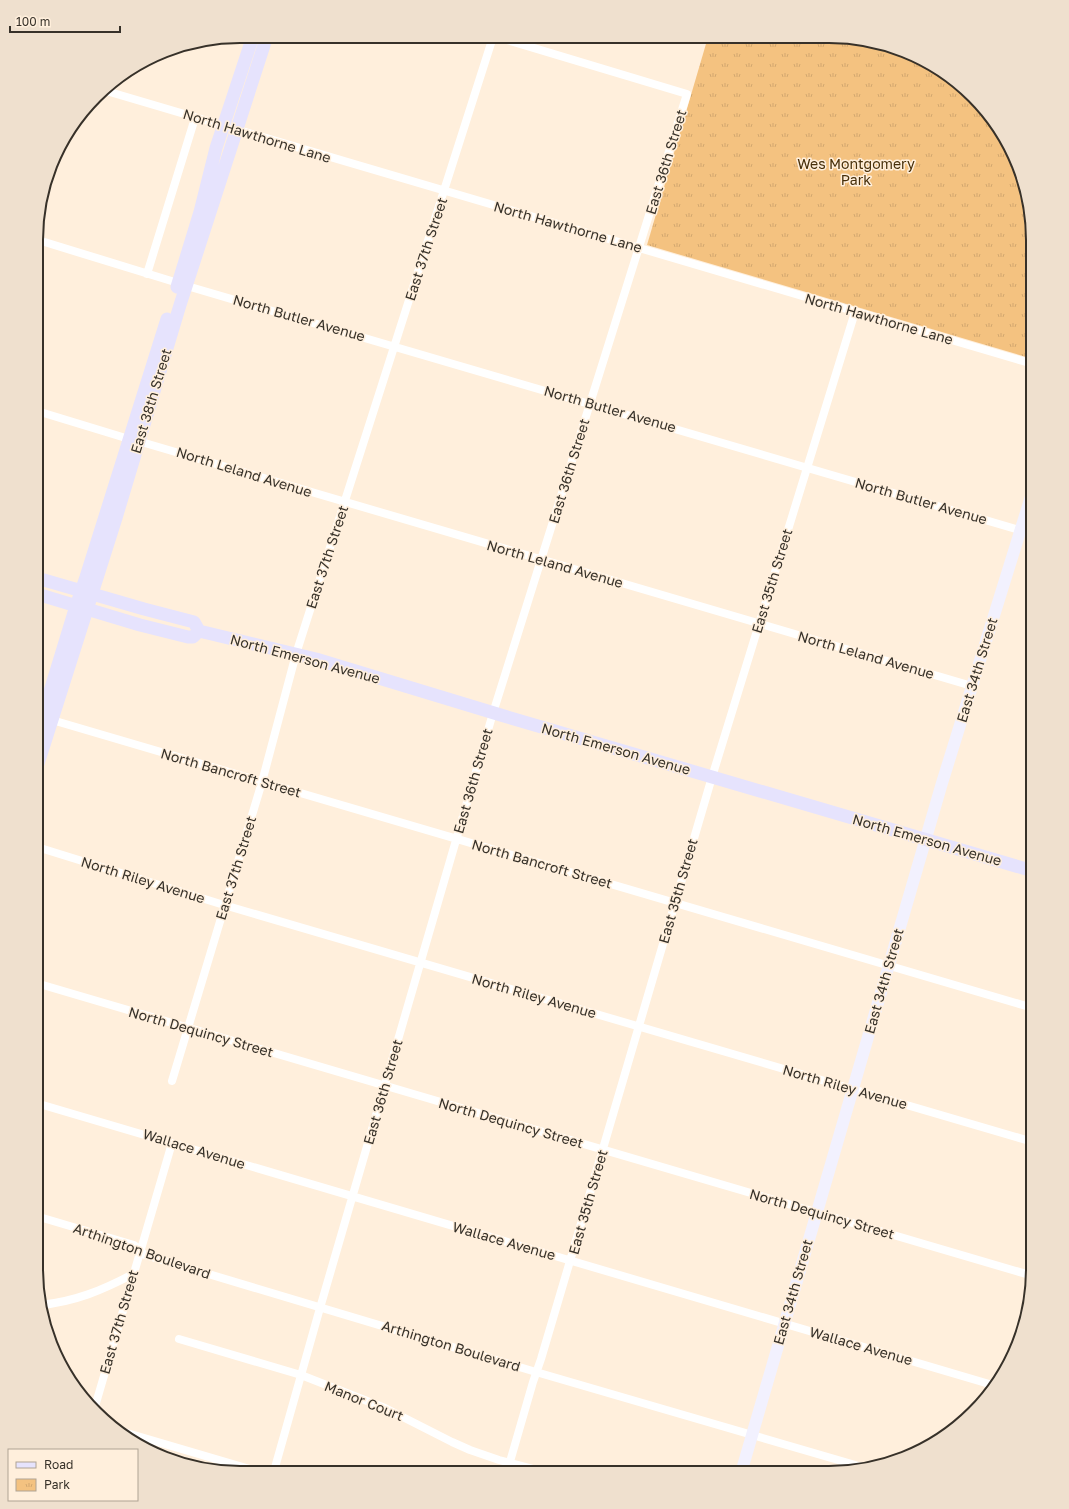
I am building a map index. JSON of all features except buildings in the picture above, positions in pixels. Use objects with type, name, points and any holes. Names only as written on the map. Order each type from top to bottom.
[{"type":"main road","name":"East 38th Street","points":[[183,285],[200,212],[223,126],[252,43]]},
{"type":"main road","name":"East 38th Street","points":[[43,717],[86,592],[116,518],[134,440],[183,285],[237,130],[265,43]]},
{"type":"main road","name":"East 34th Street","points":[[743,1466],[888,966],[972,686],[1026,513]]},
{"type":"main road","name":"North Emerson Avenue","points":[[43,580],[194,622],[199,630],[296,654],[1026,869]]},
{"type":"main road","points":[[43,596],[188,637],[193,637],[199,630]]},
{"type":"main road","name":"East 38th Street","points":[[43,748],[66,678],[81,607]]},
{"type":"street","name":"East 37th Street","points":[[172,1081],[262,782],[296,654],[491,43]]},
{"type":"street","name":"East 36th Street","points":[[276,1466],[384,1086],[493,713],[687,94],[517,43]]},
{"type":"street","name":"North Hawthorne Lane","points":[[110,92],[1026,362]]},
{"type":"street","points":[[147,274],[196,118]]},
{"type":"street","name":"North Butler Avenue","points":[[43,242],[183,285],[1026,532]]},
{"type":"street","name":"East 35th Street","points":[[508,1466],[603,1150],[712,777],[855,312]]},
{"type":"street","name":"North Leland Avenue","points":[[43,413],[972,686]]},
{"type":"street","name":"North Bancroft Street","points":[[52,720],[1026,1006]]},
{"type":"street","name":"North Riley Avenue","points":[[43,849],[224,905],[1026,1140]]},
{"type":"street","name":"North Dequincy Street","points":[[43,985],[1026,1275]]},
{"type":"street","name":"Wallace Avenue","points":[[43,1105],[989,1384]]},
{"type":"street","name":"East 37th Street","points":[[96,1403],[172,1143]]},
{"type":"street","name":"Arthington Boulevard","points":[[43,1218],[134,1245],[145,1255],[536,1372],[853,1464]]},
{"type":"street","points":[[46,1304],[84,1297],[106,1288],[133,1274]]},
{"type":"street","name":"Manor Court","points":[[179,1339],[301,1376],[385,1408],[464,1447],[521,1466]]},
{"type":"street","points":[[132,1435],[239,1466]]},
{"type":"green space","name":"Wes Montgomery Park","points":[[706,43],[842,43],[893,53],[928,69],[959,92],[977,110],[993,130],[1011,164],[1016,176],[1022,201],[1026,227],[1026,357],[647,245]]}]
